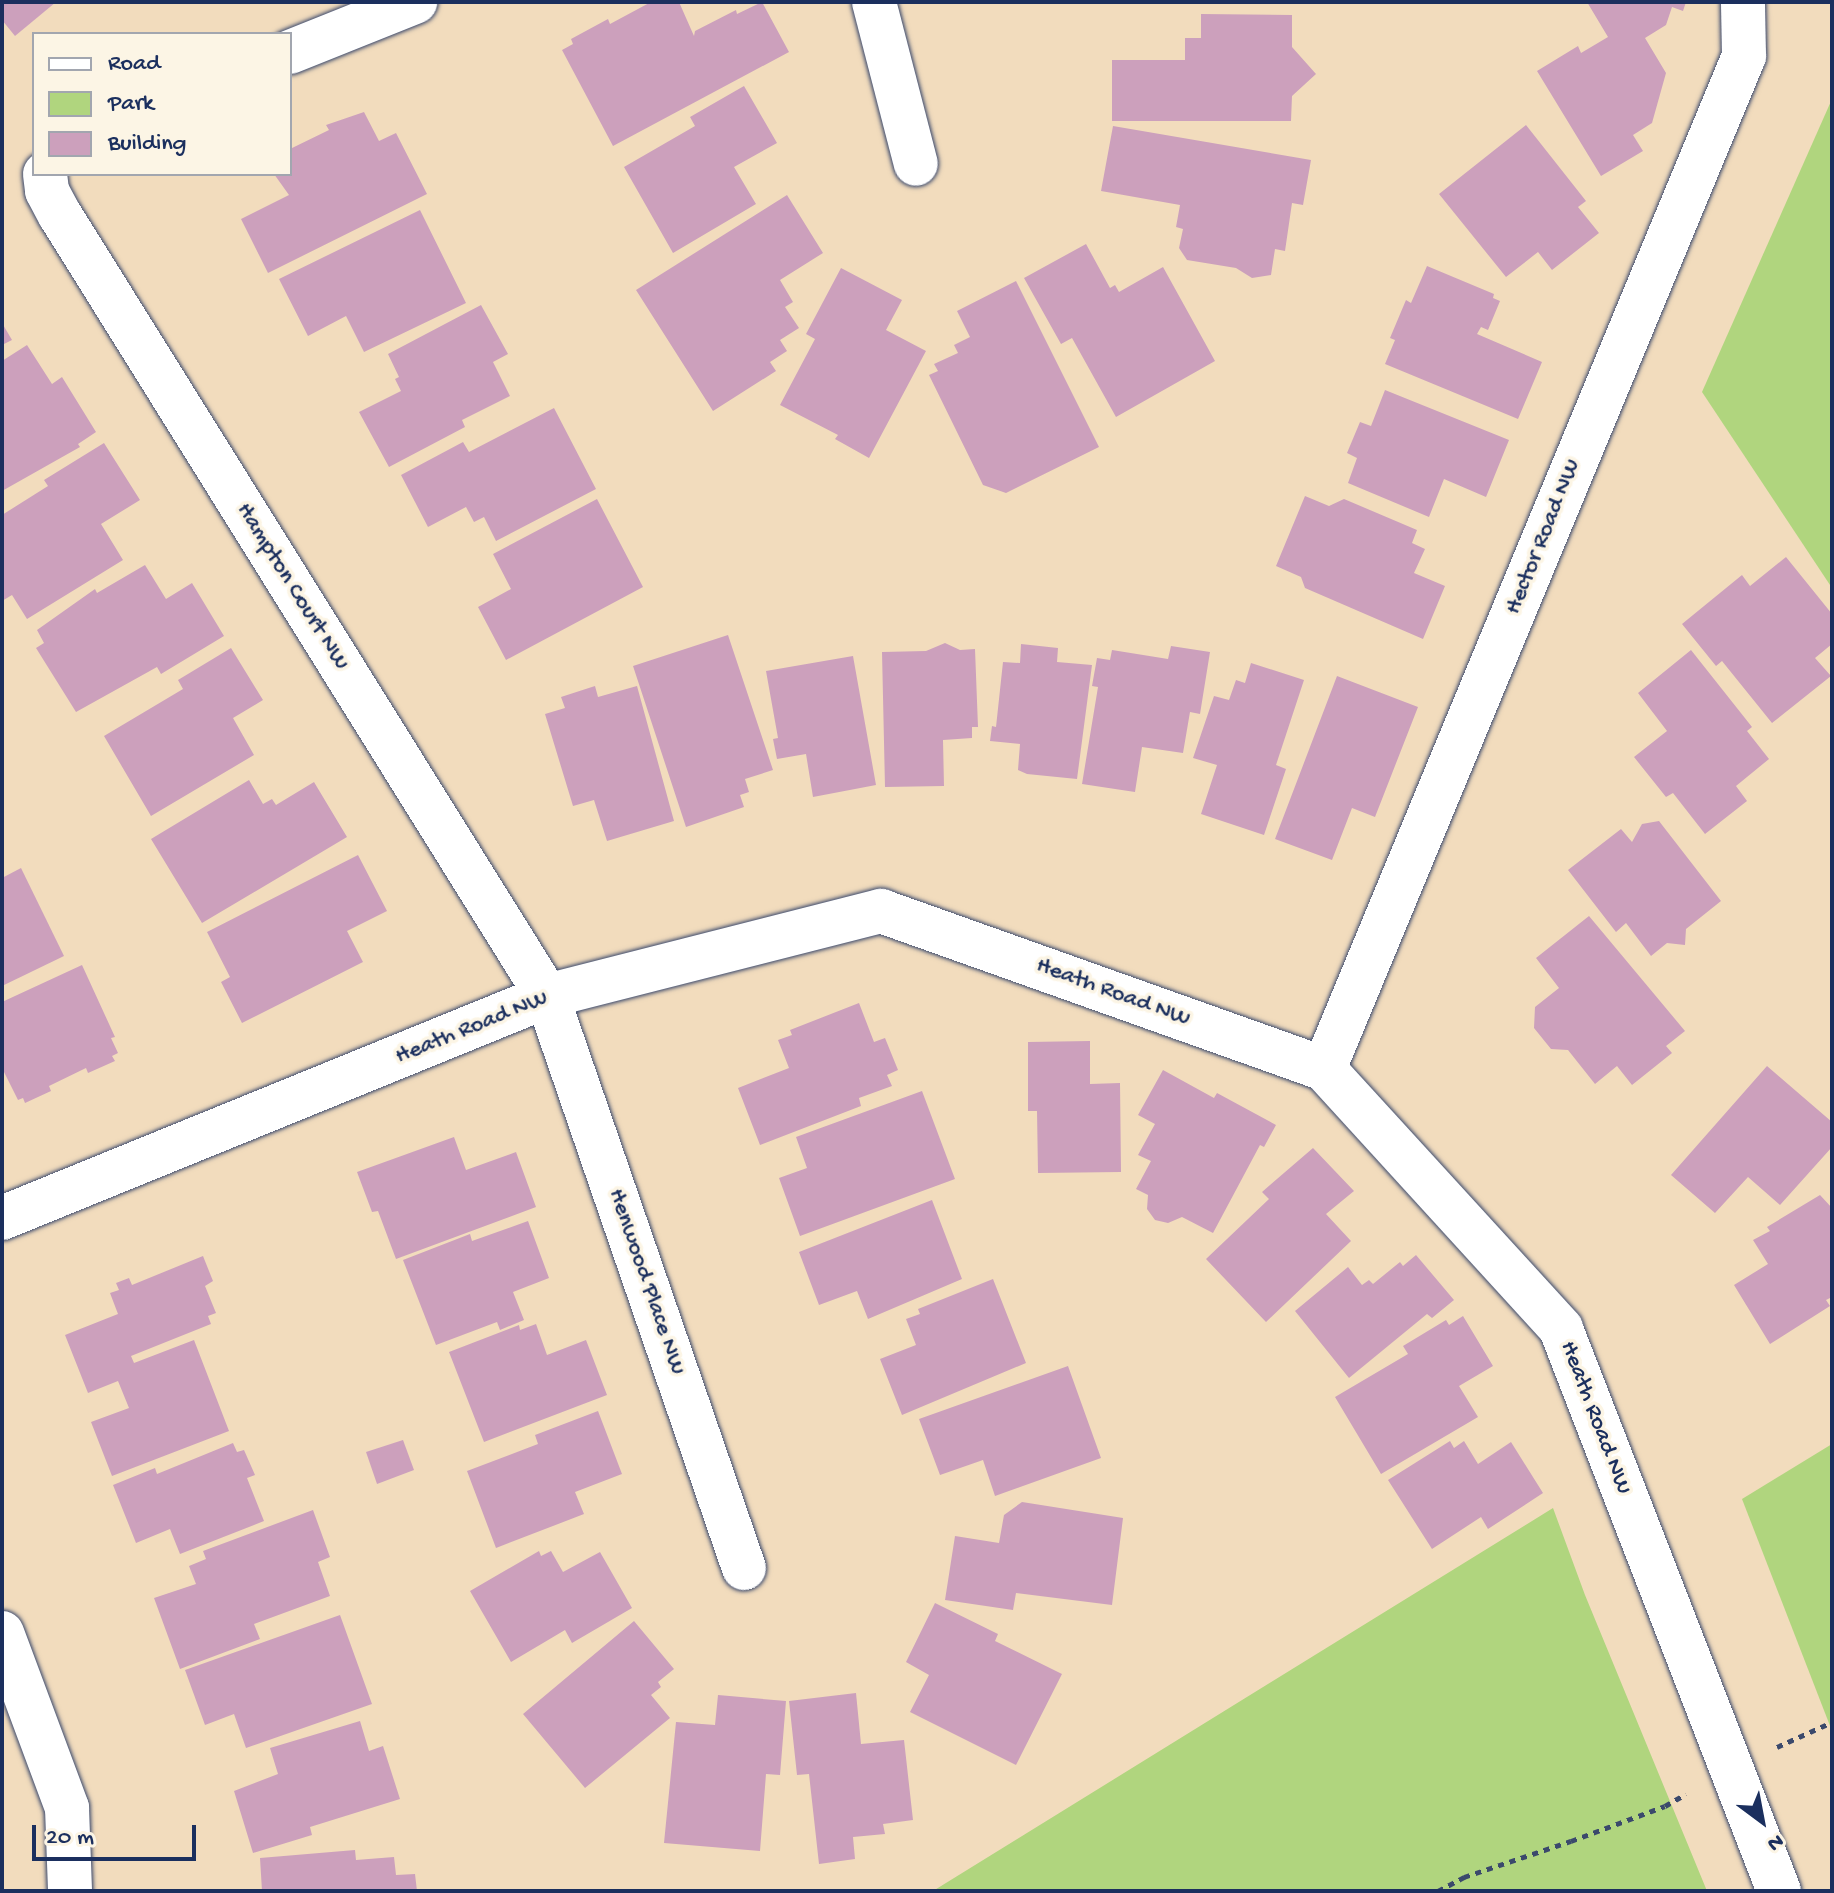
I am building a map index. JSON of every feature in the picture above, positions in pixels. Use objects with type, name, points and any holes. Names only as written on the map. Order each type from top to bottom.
[{"type":"street","points":[[292,51],[415,2]]},
{"type":"street","points":[[874,2],[916,164]]},
{"type":"street","name":"Hector Road NW","points":[[1324,1069],[1744,56],[1743,2]]},
{"type":"street","name":"Hampton Court NW","points":[[45,176],[47,191],[60,215],[547,996]]},
{"type":"street","name":"Heath Road NW","points":[[2,1218],[547,996],[881,911],[1324,1069],[1561,1329],[1779,1891]]},
{"type":"street","name":"Henwood Place NW","points":[[547,996],[744,1568]]},
{"type":"street","points":[[2,1633],[67,1808],[70,1891]]},
{"type":"path","points":[[1438,1891],[1464,1877],[1665,1806],[1731,1768],[1832,1722]]},
{"type":"green space","points":[[1832,99],[1832,588],[1702,392]]},
{"type":"green space","points":[[1832,1444],[1832,1731],[1742,1499]]},
{"type":"green space","points":[[1553,1508],[1585,1595],[1707,1891],[933,1891]]},
{"type":"building","points":[[2,2],[56,2],[15,36],[2,20]]},
{"type":"building","points":[[651,2],[679,2],[694,36],[695,31],[736,10],[737,14],[762,2],[789,52],[613,146],[562,50],[573,44],[571,39],[608,19],[610,24]]},
{"type":"building","points":[[1587,2],[1686,2],[1683,11],[1672,7],[1666,25],[1645,38],[1666,73],[1652,123],[1633,135],[1643,151],[1601,176],[1537,71],[1578,46],[1581,53],[1608,37]]},
{"type":"building","points":[[1201,14],[1292,15],[1292,47],[1316,74],[1292,96],[1291,121],[1112,121],[1112,60],[1185,60],[1185,38],[1201,38]]},
{"type":"building","points":[[744,86],[777,143],[734,167],[756,204],[673,253],[624,167],[695,126],[690,117]]},
{"type":"building","points":[[364,112],[379,141],[396,133],[427,194],[268,273],[241,219],[289,195],[275,176],[292,176],[292,148],[329,130],[326,125]]},
{"type":"building","points":[[1526,125],[1586,201],[1578,207],[1599,233],[1552,270],[1538,252],[1506,277],[1439,194]]},
{"type":"building","points":[[1113,126],[1311,160],[1303,205],[1292,203],[1285,251],[1275,249],[1271,275],[1252,278],[1236,268],[1187,260],[1179,248],[1183,229],[1176,227],[1180,205],[1101,191]]},
{"type":"building","points":[[787,195],[823,253],[780,280],[793,302],[785,307],[799,328],[780,340],[787,351],[770,362],[776,371],[713,411],[636,290]]},
{"type":"building","points":[[420,210],[466,303],[364,352],[346,316],[308,336],[279,279]]},
{"type":"building","points":[[1086,244],[1110,288],[1115,285],[1119,292],[1163,267],[1215,361],[1116,417],[1072,338],[1061,344],[1024,278]]},
{"type":"building","points":[[1427,266],[1494,294],[1493,298],[1500,301],[1488,330],[1481,327],[1477,334],[1542,362],[1518,419],[1385,364],[1395,340],[1390,338],[1406,300],[1411,303]]},
{"type":"building","points":[[841,268],[902,300],[886,330],[926,351],[869,458],[835,439],[838,435],[780,405],[815,339],[806,334]]},
{"type":"building","points":[[1016,281],[1099,447],[1006,493],[983,485],[929,375],[938,371],[934,364],[958,353],[954,345],[970,337],[957,311]]},
{"type":"building","points":[[481,305],[508,354],[493,362],[510,396],[462,420],[465,427],[389,467],[359,412],[401,391],[395,379],[399,377],[388,354]]},
{"type":"building","points":[[2,323],[12,340],[2,345]]},
{"type":"building","points":[[27,345],[52,384],[62,377],[96,432],[78,444],[80,447],[2,491],[2,361]]},
{"type":"building","points":[[1385,390],[1509,440],[1486,497],[1444,479],[1429,517],[1348,483],[1357,458],[1347,453],[1360,422],[1371,426]]},
{"type":"building","points":[[554,408],[596,489],[496,541],[484,517],[474,522],[466,507],[428,527],[401,475],[463,442],[469,452]]},
{"type":"building","points":[[104,443],[140,500],[101,524],[123,560],[27,619],[12,595],[2,601],[2,515],[48,486],[44,480]]},
{"type":"building","points":[[1305,496],[1329,506],[1344,499],[1417,530],[1412,543],[1425,549],[1414,573],[1445,586],[1423,639],[1305,588],[1301,577],[1276,566]]},
{"type":"building","points":[[597,499],[643,587],[506,660],[478,607],[511,589],[493,554]]},
{"type":"building","points":[[1786,557],[1832,614],[1832,644],[1815,658],[1831,676],[1772,723],[1722,661],[1716,666],[1682,624],[1742,575],[1750,586]]},
{"type":"building","points":[[145,565],[166,599],[192,583],[224,636],[161,674],[157,667],[76,712],[36,648],[44,643],[37,630],[95,589],[97,593]]},
{"type":"building","points":[[728,635],[773,770],[745,779],[749,792],[740,795],[744,807],[686,827],[633,666]]},
{"type":"building","points":[[945,643],[960,650],[975,649],[978,727],[972,727],[972,738],[943,740],[944,786],[885,787],[882,652],[926,651]]},
{"type":"building","points":[[1021,644],[1058,648],[1057,662],[1092,665],[1077,779],[1027,774],[1018,770],[1020,744],[990,741],[992,726],[996,727],[1003,662],[1020,663]]},
{"type":"building","points":[[1171,646],[1210,652],[1200,714],[1190,712],[1183,753],[1142,747],[1135,792],[1082,784],[1098,687],[1092,686],[1097,658],[1110,660],[1112,650],[1168,659]]},
{"type":"building","points":[[231,648],[263,700],[233,718],[254,755],[151,816],[104,736],[183,689],[178,680]]},
{"type":"building","points":[[1691,650],[1752,727],[1747,731],[1769,759],[1736,786],[1747,801],[1705,834],[1673,793],[1666,797],[1634,757],[1667,731],[1638,693]]},
{"type":"building","points":[[853,656],[876,785],[813,797],[806,754],[777,759],[773,739],[778,738],[766,671]]},
{"type":"building","points":[[1251,663],[1304,680],[1276,765],[1286,769],[1264,835],[1201,814],[1217,765],[1193,758],[1214,696],[1229,700],[1236,680],[1245,683]]},
{"type":"building","points":[[1337,676],[1418,707],[1375,817],[1352,808],[1332,860],[1275,839]]},
{"type":"building","points":[[595,686],[598,697],[637,686],[674,821],[607,841],[594,800],[573,806],[545,714],[565,708],[561,697]]},
{"type":"building","points":[[249,780],[263,804],[272,799],[276,805],[314,782],[347,837],[202,923],[151,839]]},
{"type":"building","points":[[1659,821],[1721,901],[1686,929],[1685,945],[1667,943],[1651,956],[1626,923],[1616,932],[1568,870],[1621,829],[1632,842],[1642,824]]},
{"type":"building","points":[[358,855],[387,911],[347,931],[363,962],[242,1023],[221,982],[230,977],[207,932]]},
{"type":"building","points":[[21,868],[64,956],[2,986],[2,878]]},
{"type":"building","points":[[1589,916],[1685,1031],[1666,1046],[1672,1053],[1632,1085],[1617,1066],[1595,1084],[1568,1050],[1551,1049],[1534,1028],[1535,1007],[1559,988],[1536,958]]},
{"type":"building","points":[[82,965],[115,1037],[111,1038],[118,1053],[112,1056],[115,1061],[88,1073],[86,1068],[49,1086],[51,1091],[25,1103],[23,1098],[18,1100],[2,1068],[2,1002]]},
{"type":"building","points":[[859,1003],[874,1042],[885,1038],[898,1070],[887,1075],[892,1086],[859,1098],[861,1106],[760,1145],[738,1088],[789,1068],[778,1040],[792,1035],[790,1030]]},
{"type":"building","points":[[1090,1041],[1090,1084],[1120,1083],[1121,1172],[1038,1173],[1037,1111],[1028,1111],[1028,1042]]},
{"type":"building","points":[[1767,1066],[1832,1122],[1832,1147],[1780,1205],[1748,1177],[1715,1213],[1671,1175]]},
{"type":"building","points":[[1163,1070],[1214,1098],[1217,1093],[1276,1125],[1264,1147],[1260,1145],[1213,1233],[1182,1217],[1168,1223],[1155,1220],[1147,1209],[1148,1195],[1136,1189],[1151,1161],[1138,1155],[1155,1124],[1138,1115]]},
{"type":"building","points":[[922,1091],[955,1179],[800,1236],[779,1178],[807,1168],[796,1137]]},
{"type":"building","points":[[454,1137],[466,1170],[516,1152],[536,1207],[396,1259],[378,1211],[372,1212],[357,1172]]},
{"type":"building","points":[[1313,1148],[1354,1191],[1326,1214],[1351,1241],[1266,1322],[1206,1259],[1269,1199],[1262,1192]]},
{"type":"building","points":[[1820,1195],[1832,1208],[1832,1297],[1826,1300],[1830,1306],[1770,1344],[1734,1285],[1768,1264],[1753,1240],[1770,1231],[1767,1227]]},
{"type":"building","points":[[932,1200],[962,1279],[868,1319],[857,1291],[819,1305],[799,1252]]},
{"type":"building","points":[[528,1221],[549,1278],[513,1292],[524,1320],[500,1330],[497,1322],[436,1345],[403,1260],[470,1234],[472,1241]]},
{"type":"building","points":[[1416,1255],[1454,1300],[1432,1318],[1427,1314],[1349,1378],[1295,1311],[1348,1267],[1362,1285],[1369,1280],[1373,1284],[1400,1262],[1403,1266]]},
{"type":"building","points":[[203,1256],[213,1281],[205,1286],[216,1313],[208,1316],[211,1324],[131,1356],[134,1363],[194,1340],[229,1431],[112,1476],[91,1422],[129,1408],[118,1381],[88,1393],[65,1335],[118,1314],[110,1293],[119,1290],[116,1283],[129,1278],[132,1285]]},
{"type":"building","points":[[993,1279],[1026,1363],[902,1415],[880,1359],[916,1345],[906,1319],[920,1314],[918,1309]]},
{"type":"building","points":[[1463,1316],[1493,1366],[1459,1386],[1478,1417],[1381,1474],[1335,1397],[1408,1354],[1403,1346],[1446,1320],[1449,1325]]},
{"type":"building","points":[[536,1324],[547,1355],[586,1340],[607,1395],[484,1442],[449,1352],[519,1325],[520,1330]]},
{"type":"building","points":[[1068,1366],[1101,1458],[995,1496],[983,1460],[940,1475],[919,1419]]},
{"type":"building","points":[[598,1411],[622,1474],[575,1492],[584,1514],[496,1548],[467,1471],[538,1444],[535,1435]]},
{"type":"building","points":[[403,1440],[414,1470],[377,1484],[366,1452]]},
{"type":"building","points":[[1450,1441],[1454,1448],[1464,1441],[1478,1464],[1511,1442],[1543,1493],[1488,1529],[1481,1517],[1432,1549],[1388,1480]]},
{"type":"building","points":[[233,1443],[237,1452],[244,1450],[255,1475],[247,1478],[264,1521],[180,1554],[170,1529],[136,1543],[113,1485],[155,1468],[157,1474]]},
{"type":"building","points":[[1022,1502],[1123,1518],[1112,1605],[1016,1593],[1013,1610],[945,1600],[955,1536],[999,1543],[1004,1515]]},
{"type":"building","points":[[313,1510],[330,1557],[318,1562],[330,1596],[254,1624],[260,1639],[180,1669],[154,1598],[196,1584],[189,1566],[206,1559],[203,1551]]},
{"type":"building","points":[[539,1551],[541,1556],[551,1551],[563,1572],[600,1552],[632,1608],[572,1643],[565,1630],[511,1662],[470,1591]]},
{"type":"building","points":[[935,1603],[998,1634],[995,1641],[1062,1674],[1016,1765],[910,1712],[929,1675],[906,1662]]},
{"type":"building","points":[[340,1615],[372,1704],[246,1748],[234,1714],[205,1725],[185,1670]]},
{"type":"building","points":[[634,1621],[674,1669],[658,1682],[661,1687],[651,1695],[670,1718],[585,1788],[523,1714]]},
{"type":"building","points":[[856,1693],[861,1744],[904,1740],[913,1820],[883,1824],[885,1834],[853,1837],[855,1859],[819,1864],[809,1774],[797,1775],[789,1701]]},
{"type":"building","points":[[718,1695],[786,1701],[780,1775],[766,1774],[760,1851],[664,1843],[676,1722],[715,1725]]},
{"type":"building","points":[[360,1721],[369,1751],[383,1746],[400,1799],[310,1827],[312,1835],[253,1853],[234,1791],[278,1774],[270,1748]]},
{"type":"building","points":[[355,1850],[356,1860],[394,1857],[396,1875],[415,1874],[417,1891],[262,1891],[260,1858]]}]
